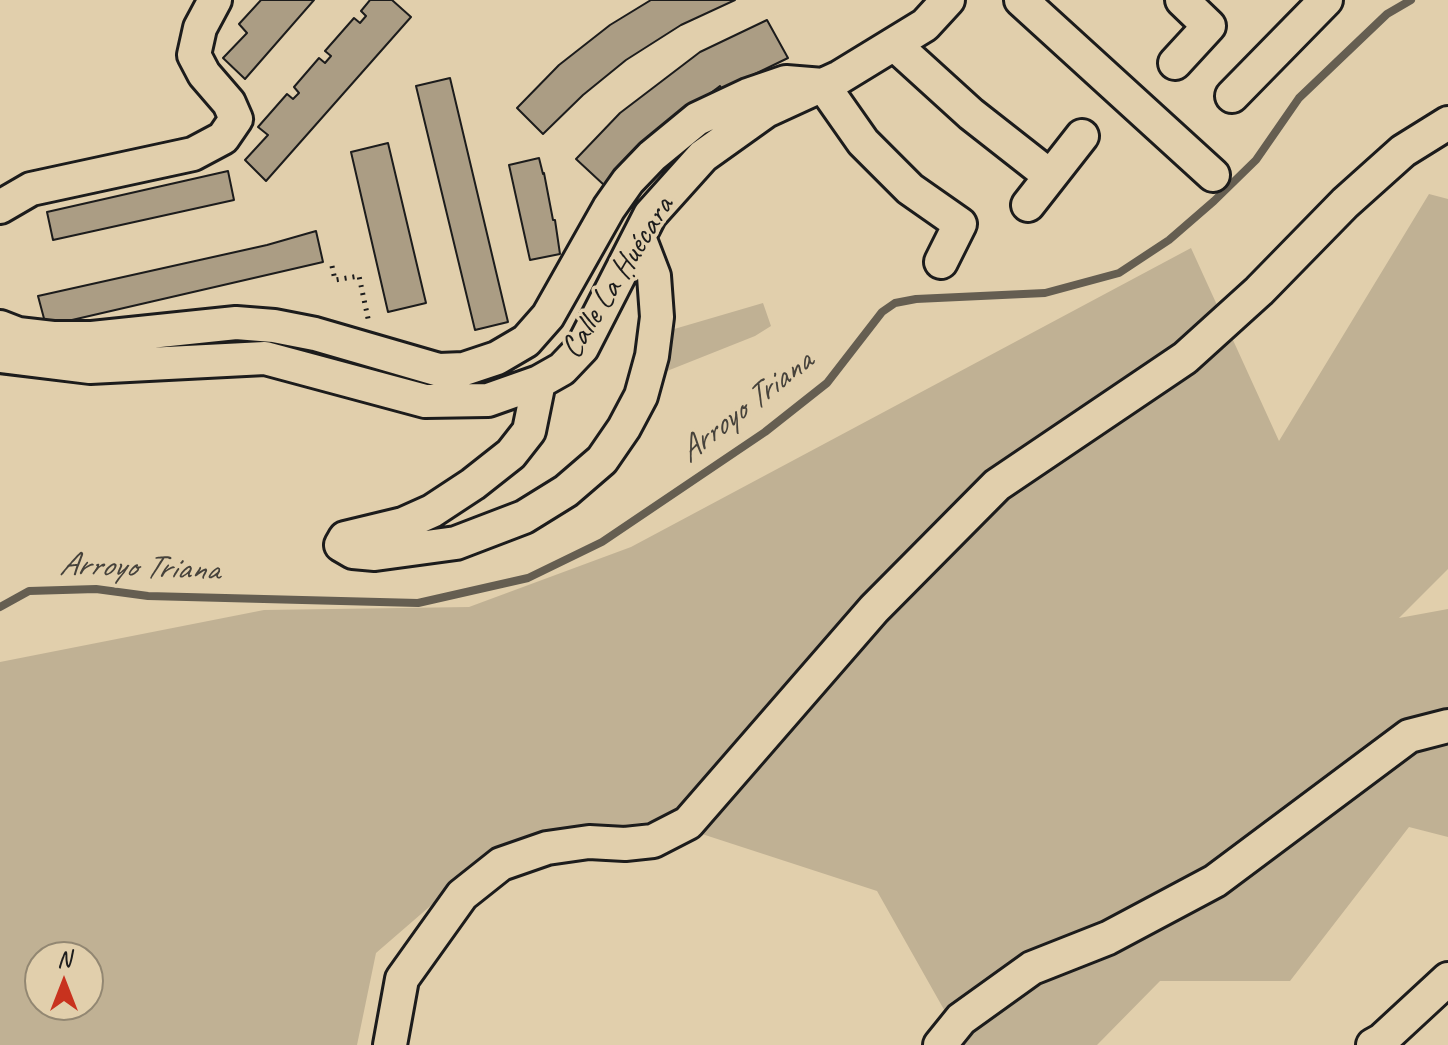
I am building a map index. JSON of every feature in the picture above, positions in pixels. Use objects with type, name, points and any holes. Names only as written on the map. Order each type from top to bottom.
[{"type":"street","points":[[0,207],[31,189],[193,154],[223,138],[236,119],[229,103],[204,74],[194,55],[200,28],[215,0]]},
{"type":"street","name":"Calle La Ḥuécara","points":[[0,356],[90,367],[265,358],[425,401],[488,400],[539,382],[562,369],[582,348],[650,215],[703,156],[766,111],[823,85],[925,25],[948,0]]},
{"type":"street","points":[[1021,0],[1213,175]]},
{"type":"street","points":[[1175,63],[1209,26],[1182,0]]},
{"type":"street","points":[[1232,96],[1326,0]]},
{"type":"street","points":[[894,44],[971,114],[1050,176]]},
{"type":"street","points":[[0,327],[18,334],[92,338],[236,323],[274,326],[315,334],[439,370],[464,369],[497,358],[526,341],[548,316],[609,208],[628,181],[652,156],[697,119],[748,95],[786,82],[823,85],[863,142],[900,180],[960,224],[941,262]]},
{"type":"street","points":[[390,1045],[402,979],[462,895],[501,864],[547,848],[589,842],[625,844],[653,841],[688,823],[874,609],[997,485],[1185,358],[1403,151],[1448,123]]},
{"type":"street","points":[[1028,205],[1078,133]]},
{"type":"street","points":[[539,382],[529,431],[511,454],[432,511],[403,524],[345,538],[341,545],[353,552],[375,554],[456,543],[524,517],[566,491],[602,460],[641,396],[652,356],[657,317],[654,276],[639,237]]},
{"type":"street","points":[[940,1045],[961,1019],[1032,968],[1108,938],[1215,881],[1409,736],[1448,726]]},
{"type":"street","points":[[1373,1045],[1448,979]]},
{"type":"path","points":[[332,266],[335,280],[359,276],[371,332]]},
{"type":"shaded area","points":[[1429,194],[1448,199],[1448,569],[1399,618],[1448,609],[1448,837],[1409,827],[1290,981],[1160,981],[1097,1045],[964,1045],[877,891],[659,820],[502,844],[376,953],[357,1045],[0,1045],[0,662],[264,610],[469,607],[631,547],[1191,248],[1279,441]]},
{"type":"shaded area","points":[[763,303],[771,326],[755,336],[667,371],[664,332]]},
{"type":"building","points":[[261,0],[314,0],[245,79],[223,58],[247,33],[239,24]]},
{"type":"building","points":[[370,0],[392,0],[411,17],[266,181],[245,160],[268,135],[258,127],[287,94],[293,99],[299,93],[294,87],[319,58],[325,63],[331,56],[325,51],[354,18],[360,23],[366,16],[361,11]]},
{"type":"building","points":[[651,0],[735,0],[681,25],[626,60],[583,95],[543,134],[517,108],[559,65],[610,25]]},
{"type":"building","points":[[767,20],[788,58],[722,90],[720,86],[649,139],[604,185],[576,159],[620,113],[700,52]]},
{"type":"building","points":[[450,78],[508,322],[475,330],[416,86]]},
{"type":"building","points":[[388,143],[426,303],[388,312],[351,152]]},
{"type":"building","points":[[539,158],[560,254],[530,260],[509,165]]},
{"type":"building","points":[[228,171],[234,200],[53,240],[47,212]]},
{"type":"building","points":[[316,231],[323,262],[46,326],[38,296],[267,245]]},
{"type":"waterway","name":"Arroyo Triana","points":[[0,607],[29,591],[96,589],[148,596],[418,603],[528,578],[602,542],[765,432],[827,383],[882,312],[895,303],[916,299],[1045,293],[1119,273],[1169,240],[1214,201],[1256,160],[1299,98],[1387,14],[1411,0]]}]
